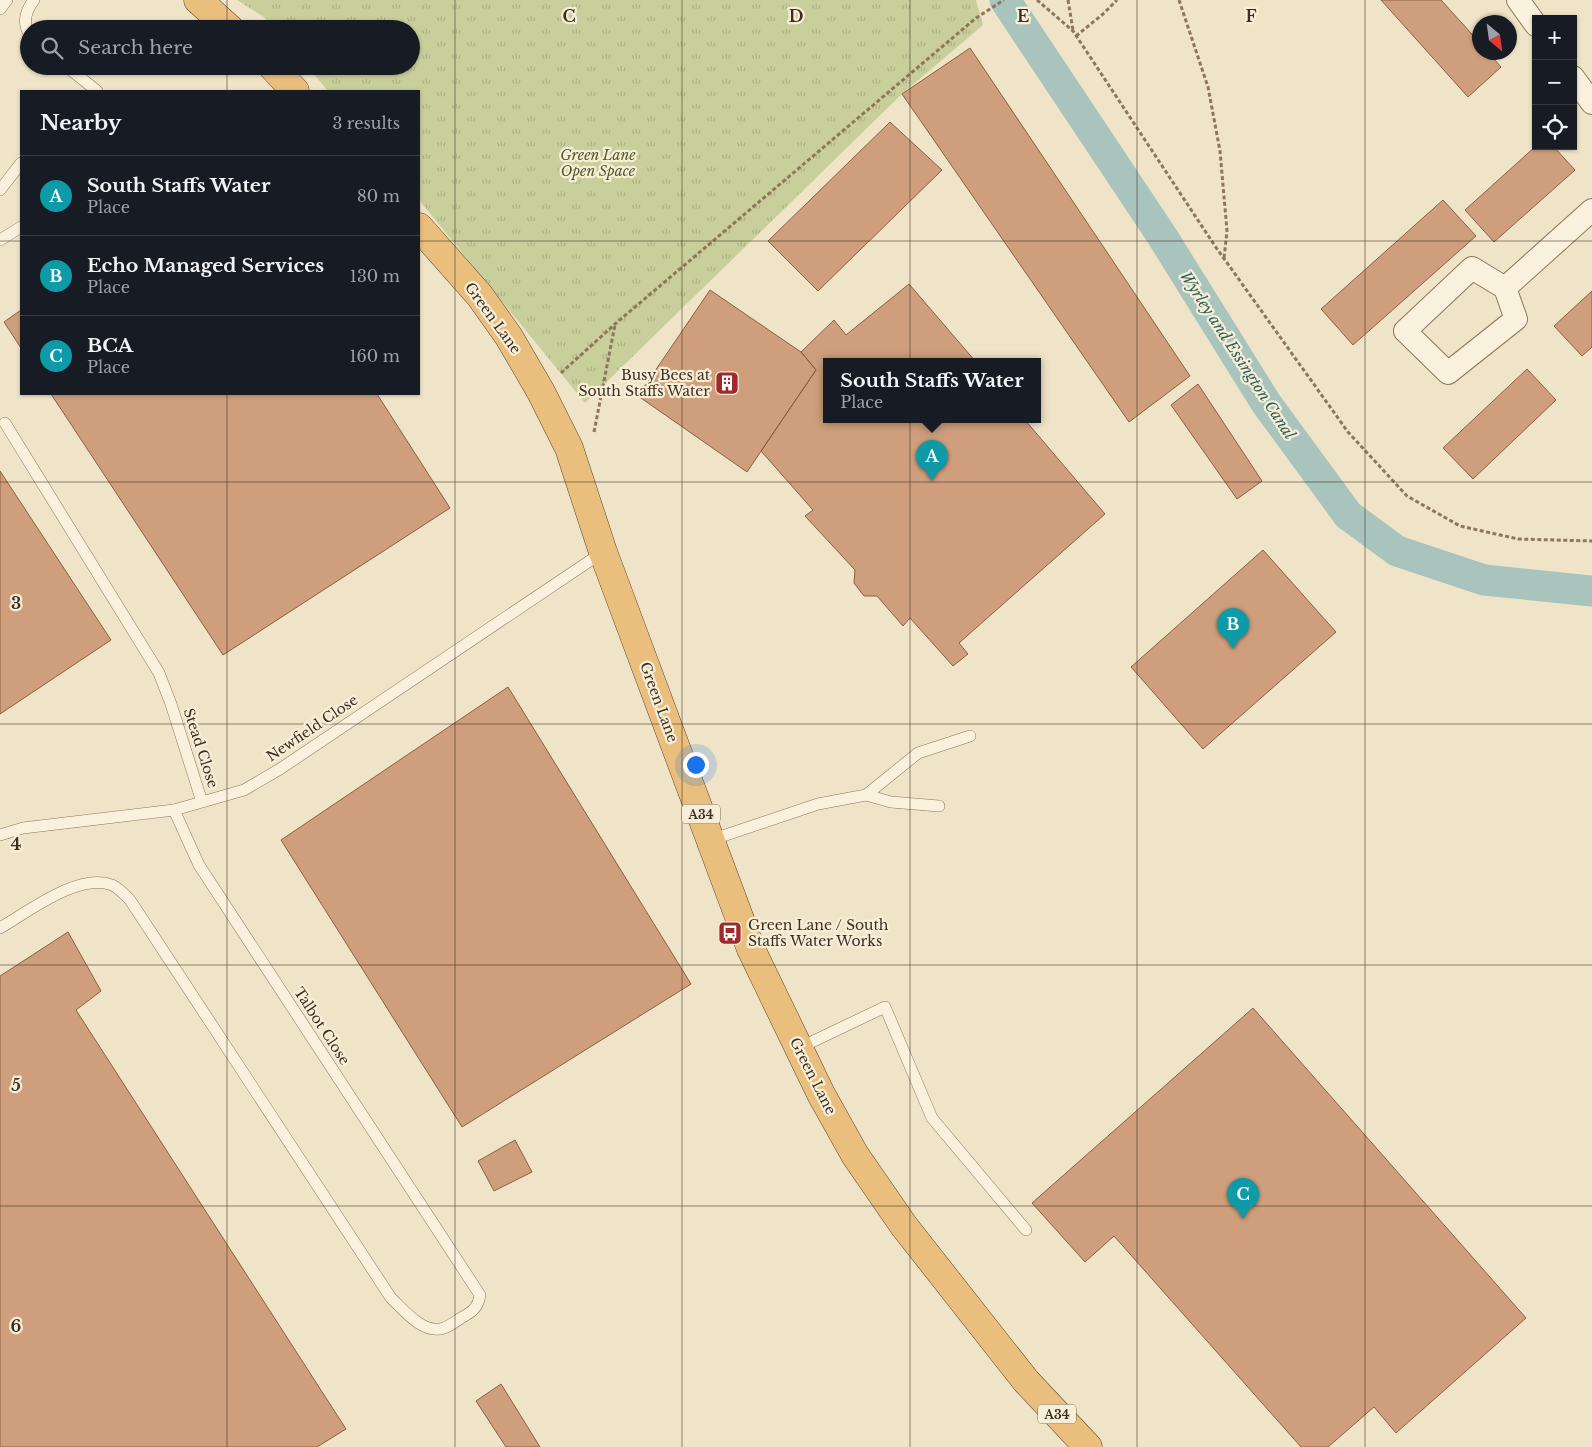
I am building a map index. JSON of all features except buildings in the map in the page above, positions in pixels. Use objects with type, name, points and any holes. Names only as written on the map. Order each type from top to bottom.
[{"type":"highway","points":[[198,0],[220,20]]},
{"type":"highway","points":[[280,75],[294,90]]},
{"type":"highway","name":"Green Lane","points":[[420,228],[480,296],[510,337],[541,392],[569,448],[603,552],[751,949],[821,1094],[855,1155],[904,1226],[1026,1381],[1088,1447]]},
{"type":"highway","name":"Green Lane","points":[[1026,1381],[1067,1447]]},
{"type":"street","points":[[1518,0],[1532,19]]},
{"type":"street","points":[[1577,82],[1592,103]]},
{"type":"street","points":[[1505,288],[1592,210]]},
{"type":"street","points":[[1472,268],[1505,288],[1516,320],[1448,373],[1405,331],[1472,268]]},
{"type":"lane","points":[[0,9],[7,0]]},
{"type":"lane","points":[[25,20],[27,10],[34,0]]},
{"type":"lane","points":[[77,75],[96,90]]},
{"type":"lane","points":[[79,90],[86,82]]},
{"type":"lane","points":[[0,190],[20,165]]},
{"type":"lane","points":[[0,240],[20,228]]},
{"type":"lane","name":"Stead Close","points":[[5,423],[159,673],[171,704],[202,802]]},
{"type":"lane","name":"Newfield Close","points":[[0,835],[23,828],[174,810],[244,790],[280,768],[603,552]]},
{"type":"lane","points":[[866,795],[918,753],[970,736]]},
{"type":"lane","points":[[711,840],[818,804],[866,795],[891,802],[939,806]]},
{"type":"lane","name":"Talbot Close","points":[[0,928],[61,892],[89,882],[112,885],[130,900],[392,1298],[410,1317],[431,1328],[445,1328],[474,1311],[480,1295],[199,865],[174,810]]},
{"type":"lane","points":[[799,1048],[885,1007],[932,1118],[1026,1230]]},
{"type":"path","points":[[541,392],[615,324],[976,18],[1004,0]]},
{"type":"path","points":[[1037,0],[1073,31],[1224,259],[1348,432],[1407,496],[1460,526],[1518,539],[1592,541]]},
{"type":"path","points":[[1068,0],[1073,31]]},
{"type":"path","points":[[1076,36],[1117,0]]},
{"type":"path","points":[[1179,0],[1208,87],[1220,151],[1227,231],[1224,259]]},
{"type":"path","points":[[569,448],[593,435],[615,324]]},
{"type":"green space","name":"Green Lane Open Space","points":[[237,0],[976,0],[983,25],[902,94],[585,403],[420,201],[420,90],[327,90],[315,75],[420,75],[420,20],[267,20]]},
{"type":"waterway","name":"Wyrley and Essington Canal","points":[[1005,0],[1162,236],[1266,403],[1348,515],[1397,551],[1484,580],[1592,591]]},
{"type":"place","name":"Busy Bees at South Staffs Water","points":[[727,383]]},
{"type":"place","name":"South Staffs Water","points":[[932,481]]},
{"type":"place","name":"Echo Managed Services","points":[[1233,649]]},
{"type":"place","name":"Green Lane / South Staffs Water Works","points":[[730,933]]},
{"type":"place","name":"BCA","points":[[1243,1219]]}]
